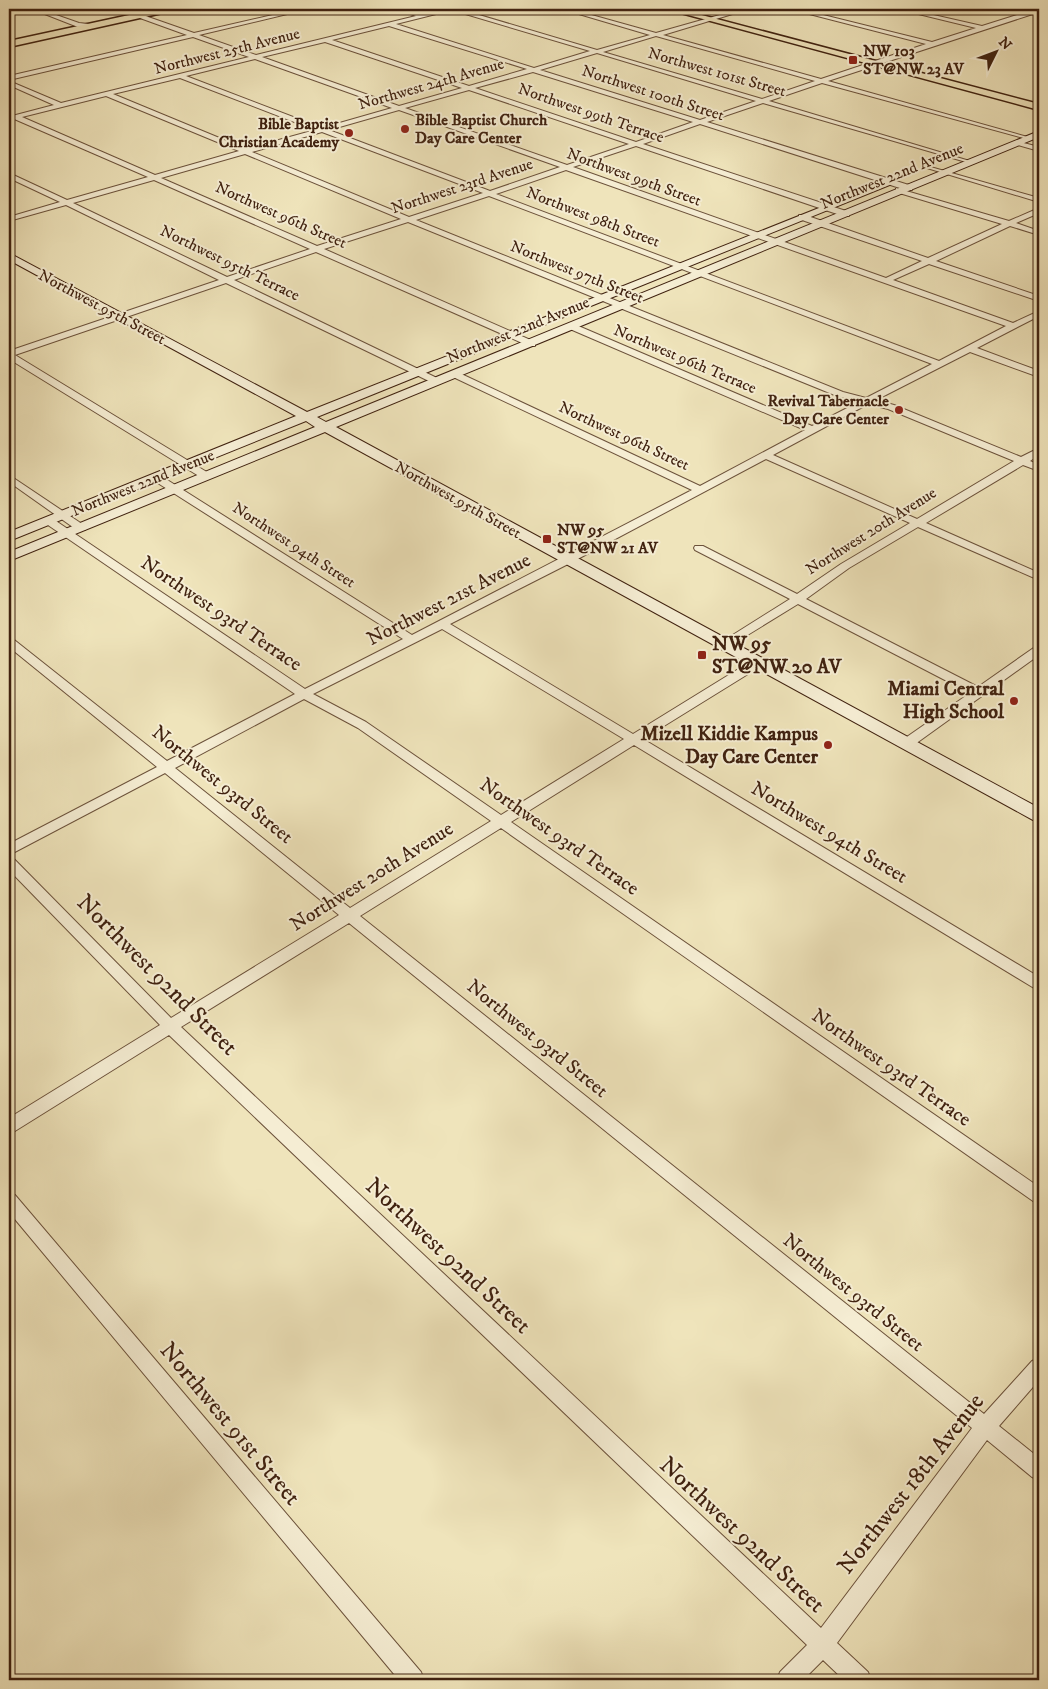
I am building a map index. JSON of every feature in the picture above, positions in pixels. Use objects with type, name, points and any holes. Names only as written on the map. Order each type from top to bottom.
[{"type":"main road","points":[[9,44],[96,25],[150,9]]},
{"type":"main road","points":[[9,40],[78,24],[167,9]]},
{"type":"main road","points":[[670,9],[1039,107]]},
{"type":"main road","points":[[691,9],[1039,100]]},
{"type":"main road","name":"Northwest 22nd Avenue","points":[[925,169],[1039,123]]},
{"type":"main road","name":"Northwest 22nd Avenue","points":[[9,558],[1039,134]]},
{"type":"main road","name":"Northwest 22nd Avenue","points":[[9,537],[415,372],[905,177]]},
{"type":"main road","name":"Northwest 95th Street","points":[[9,256],[307,416],[1039,816]]},
{"type":"street","points":[[35,9],[78,24],[96,25]]},
{"type":"street","points":[[9,78],[305,9]]},
{"type":"street","points":[[400,9],[422,16]]},
{"type":"street","name":"Northwest 25th Avenue","points":[[13,118],[453,9]]},
{"type":"street","name":"Northwest 101st Street","points":[[453,9],[971,163]]},
{"type":"street","points":[[565,9],[1029,139]]},
{"type":"street","name":"Northwest 24th Avenue","points":[[9,219],[746,9]]},
{"type":"street","points":[[793,9],[932,44]]},
{"type":"street","points":[[901,9],[983,28]]},
{"type":"street","points":[[996,9],[1024,15]]},
{"type":"street","name":"Northwest 23rd Avenue","points":[[9,355],[317,249],[488,194],[874,63],[1039,10]]},
{"type":"street","name":"Northwest 99th Street","points":[[135,14],[1014,326]]},
{"type":"street","name":"Northwest 100th Street","points":[[389,24],[700,122],[1039,233]]},
{"type":"street","name":"Northwest 99th Terrace","points":[[325,40],[846,214]]},
{"type":"street","name":"Northwest 98th Street","points":[[180,76],[939,364]]},
{"type":"street","points":[[9,83],[62,106]]},
{"type":"street","name":"Northwest 97th Street","points":[[107,94],[242,152],[840,394],[891,407],[1039,468]]},
{"type":"street","name":"Northwest 96th Street","points":[[13,118],[156,177],[532,344]]},
{"type":"street","points":[[1001,138],[1039,149]]},
{"type":"street","points":[[925,169],[948,172],[1039,200]]},
{"type":"street","name":"Northwest 95th Terrace","points":[[9,175],[436,381]]},
{"type":"street","points":[[885,280],[1039,210]]},
{"type":"street","points":[[802,217],[1039,299]]},
{"type":"street","name":"Northwest 21st Avenue","points":[[9,850],[304,694],[568,560],[699,489],[1039,313]]},
{"type":"street","name":"Northwest 96th Terrace","points":[[573,327],[812,430]]},
{"type":"street","points":[[970,349],[1039,374]]},
{"type":"street","points":[[9,355],[206,476]]},
{"type":"street","name":"Northwest 96th Street","points":[[454,374],[699,489]]},
{"type":"street","name":"Northwest 20th Avenue","points":[[724,645],[798,599],[845,566],[1039,450]]},
{"type":"street","points":[[765,455],[1039,577]]},
{"type":"street","points":[[9,478],[80,528]]},
{"type":"street","name":"Northwest 94th Street","points":[[157,478],[412,640]]},
{"type":"street","name":"Northwest 93rd Terrace","points":[[49,521],[304,694],[362,724],[1039,1196]]},
{"type":"street","points":[[699,548],[980,693]]},
{"type":"street","name":"Northwest 94th Street","points":[[442,624],[1039,984]]},
{"type":"street","name":"Northwest 93rd Street","points":[[9,641],[1039,1470]]},
{"type":"street","points":[[906,744],[1039,650]]},
{"type":"street","name":"Northwest 20th Avenue","points":[[9,1126],[757,663]]},
{"type":"street","name":"Northwest 92nd Street","points":[[9,862],[170,1026],[860,1680]]},
{"type":"street","name":"Northwest 91st Street","points":[[9,1200],[413,1680]]},
{"type":"street","name":"Northwest 18th Avenue","points":[[788,1680],[822,1645],[985,1427],[1039,1367]]},
{"type":"place","name":"NW 103 ST@NW 23 AV","points":[[853,60]]},
{"type":"place","name":"Bible Baptist Church Day Care Center","points":[[405,129]]},
{"type":"place","name":"Bible Baptist Christian Academy","points":[[349,133]]},
{"type":"place","name":"Revival Tabernacle Day Care Center","points":[[899,410]]},
{"type":"place","name":"NW 95 ST@NW 21 AV","points":[[547,539]]},
{"type":"place","name":"NW 95 ST@NW 20 AV","points":[[702,655]]},
{"type":"place","name":"Miami Central High School","points":[[1014,701]]},
{"type":"place","name":"Mizell Kiddie Kampus Day Care Center","points":[[828,745]]}]
